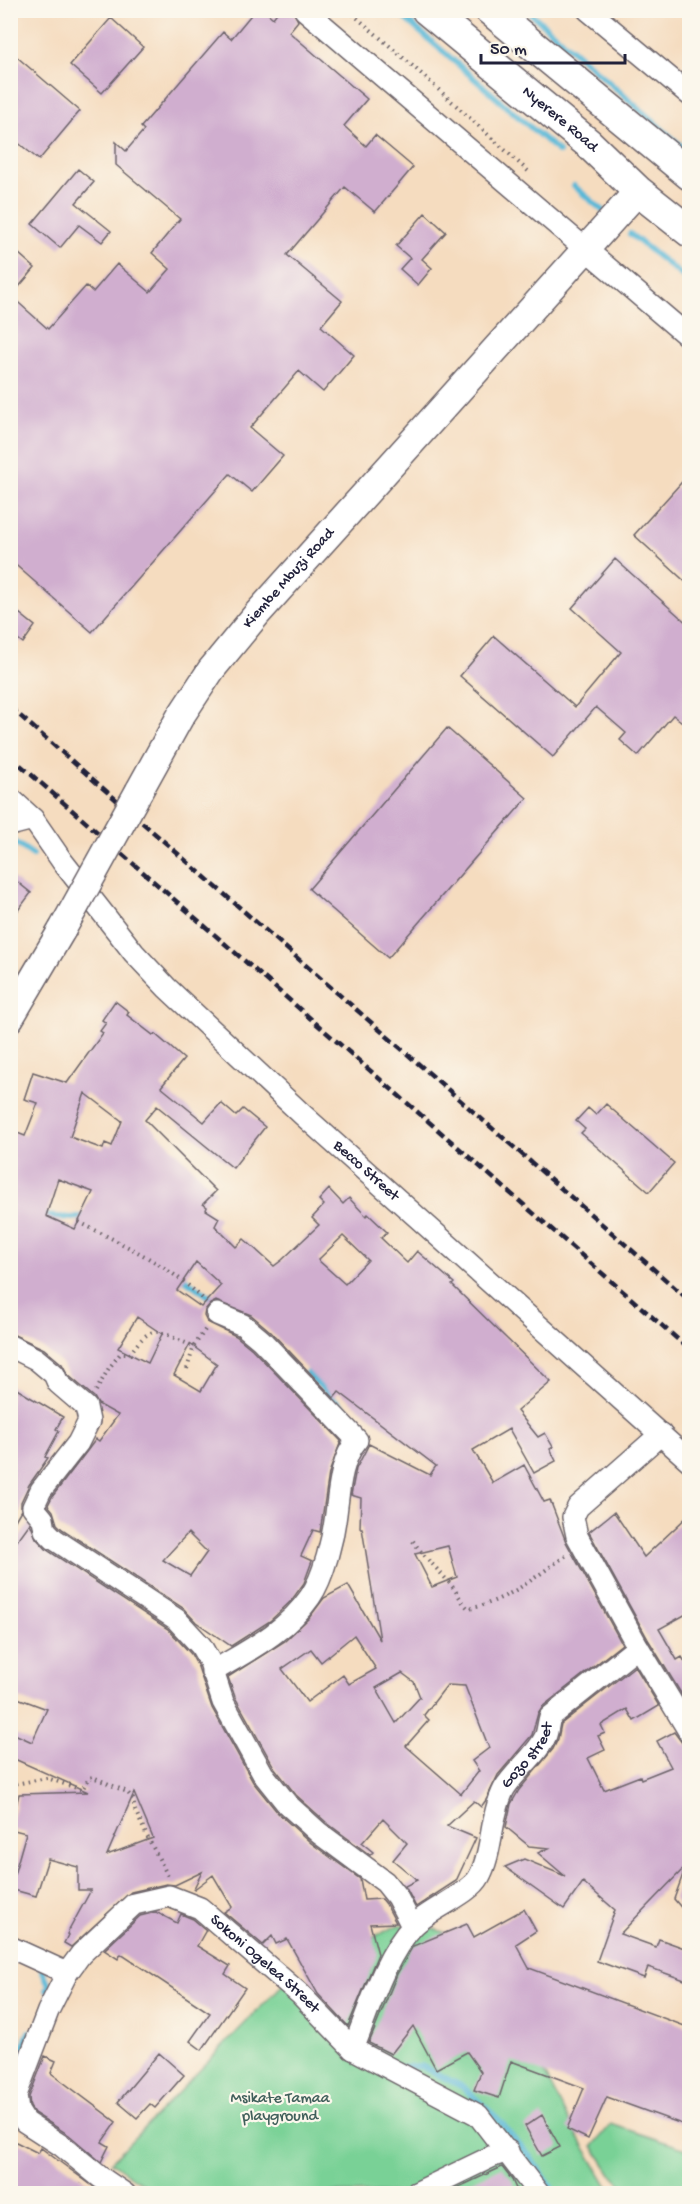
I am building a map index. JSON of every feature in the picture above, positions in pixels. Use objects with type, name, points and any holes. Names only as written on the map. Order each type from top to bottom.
[{"type":"highway","name":"Nyerere Road","points":[[427,10],[588,143],[638,191],[690,232]]},
{"type":"highway","points":[[490,10],[690,175]]},
{"type":"main road","name":"Kiembe Mbuzi Road","points":[[10,1018],[62,930],[180,717],[211,670],[257,614],[638,191]]},
{"type":"street","points":[[305,10],[690,338]]},
{"type":"street","points":[[588,10],[690,94]]},
{"type":"street","name":"Becco Street","points":[[10,798],[33,819],[62,861],[134,953],[167,988],[347,1154],[690,1461]]},
{"type":"street","points":[[10,825],[33,819]]},
{"type":"street","points":[[212,1672],[268,1638],[301,1609],[311,1596],[333,1534],[340,1480],[352,1446],[357,1440],[261,1340],[243,1325],[217,1314]]},
{"type":"street","points":[[10,1346],[36,1359],[54,1374],[58,1383],[86,1407],[89,1420],[78,1443],[41,1490],[33,1507],[43,1519],[45,1530],[54,1539],[176,1619],[201,1646],[210,1662],[223,1702],[263,1774],[287,1804],[319,1833],[385,1882],[405,1910],[412,1926],[411,1929]]},
{"type":"street","points":[[660,1434],[578,1507],[573,1516],[577,1536],[638,1647],[690,1733]]},
{"type":"street","name":"Gozo street","points":[[353,2049],[391,1957],[411,1929],[432,1911],[458,1896],[478,1879],[504,1789],[546,1736],[550,1717],[638,1647]]},
{"type":"street","name":"Sokoni Ogelea Street","points":[[125,2193],[100,2177],[62,2146],[25,2122],[18,2111],[16,2095],[48,2011],[67,1972],[81,1954],[134,1904],[169,1896],[200,1908],[270,1966],[353,2049],[478,2115],[539,2191]]},
{"type":"street","points":[[10,1947],[67,1972]]},
{"type":"street","points":[[414,2193],[507,2151]]},
{"type":"path","points":[[348,10],[530,173]]},
{"type":"path","points":[[79,1222],[140,1252],[187,1282],[217,1314],[194,1346],[187,1369]]},
{"type":"path","points":[[89,1420],[97,1386],[120,1354],[130,1354],[141,1337],[152,1331],[161,1332],[194,1346]]},
{"type":"path","points":[[413,1541],[469,1609],[497,1600],[523,1587],[547,1568],[583,1545]]},
{"type":"path","points":[[10,1785],[47,1778],[82,1790],[89,1778],[93,1777],[128,1792],[133,1799],[135,1810],[147,1836],[181,1900]]},
{"type":"green space","name":"Msikate Tamaa playground","points":[[410,1922],[444,1932],[466,1960],[548,2079],[567,2118],[612,2193],[156,2193],[111,2162],[285,1982],[324,2028],[369,1939],[398,1925],[412,1926]]},
{"type":"green space","points":[[611,2124],[689,2150],[689,2193],[630,2193],[611,2174],[593,2146]]},
{"type":"building","points":[[255,10],[264,10],[273,18],[279,10],[293,10],[298,21],[289,32],[367,99],[344,126],[366,146],[375,135],[413,167],[375,212],[345,187],[287,255],[342,301],[321,326],[354,355],[323,392],[299,371],[250,428],[283,456],[252,492],[230,474],[92,632],[10,560],[10,246],[35,268],[11,296],[48,329],[86,286],[93,292],[117,264],[150,292],[170,269],[152,253],[180,219],[116,165],[116,142],[126,151],[144,130],[141,127],[223,32],[231,39]]},
{"type":"building","points":[[111,18],[143,47],[102,93],[70,65]]},
{"type":"building","points":[[10,51],[80,111],[39,160],[10,136]]},
{"type":"building","points":[[78,169],[94,182],[76,203],[111,231],[102,242],[79,225],[60,248],[32,224]]},
{"type":"building","points":[[425,213],[446,232],[422,259],[432,268],[418,285],[400,269],[410,258],[396,246]]},
{"type":"building","points":[[690,473],[690,586],[634,535]]},
{"type":"building","points":[[615,559],[690,626],[690,728],[673,715],[638,756],[620,740],[626,733],[596,707],[553,757],[460,676],[494,636],[575,707],[621,652],[572,608]]},
{"type":"building","points":[[19,613],[35,626],[23,643],[10,633],[10,624]]},
{"type":"building","points":[[447,728],[527,798],[388,958],[309,889]]},
{"type":"building","points":[[10,876],[31,893],[10,921]]},
{"type":"building","points":[[115,1001],[129,1012],[127,1015],[153,1035],[155,1034],[184,1059],[161,1087],[204,1122],[221,1103],[236,1116],[243,1109],[265,1127],[233,1168],[157,1106],[145,1120],[216,1191],[203,1204],[207,1207],[206,1210],[219,1218],[215,1226],[236,1247],[244,1239],[274,1266],[319,1225],[312,1218],[324,1205],[319,1200],[329,1189],[343,1204],[349,1198],[366,1216],[368,1214],[387,1232],[381,1238],[407,1263],[417,1251],[454,1283],[452,1285],[551,1382],[517,1411],[538,1437],[545,1433],[553,1447],[550,1449],[556,1461],[534,1473],[509,1429],[473,1450],[493,1483],[524,1465],[544,1502],[550,1500],[566,1542],[622,1644],[542,1707],[532,1735],[498,1775],[481,1807],[474,1801],[447,1826],[476,1838],[456,1881],[416,1907],[405,1886],[417,1880],[393,1860],[407,1843],[383,1819],[362,1843],[373,1852],[370,1855],[327,1823],[296,1795],[274,1767],[235,1697],[228,1677],[285,1641],[309,1618],[324,1598],[348,1585],[380,1640],[362,1528],[360,1528],[361,1498],[351,1495],[356,1469],[369,1444],[430,1475],[436,1466],[339,1392],[334,1398],[270,1331],[251,1315],[216,1301],[205,1310],[204,1316],[207,1322],[236,1336],[252,1349],[341,1441],[329,1473],[320,1532],[313,1530],[301,1556],[312,1561],[304,1583],[291,1601],[270,1621],[231,1646],[196,1622],[183,1608],[62,1529],[48,1505],[96,1439],[99,1441],[118,1415],[98,1404],[94,1397],[68,1375],[62,1364],[44,1349],[10,1333],[10,1130],[25,1136],[38,1103],[24,1099],[33,1072],[67,1083],[103,1033],[100,1031],[106,1023],[102,1020]],"holes":[[[85,1093],[122,1121],[112,1146],[105,1143],[103,1149],[70,1137]],[[58,1179],[93,1192],[75,1229],[46,1216]],[[343,1236],[368,1260],[345,1284],[318,1260]],[[196,1262],[221,1285],[201,1307],[177,1290]],[[137,1317],[162,1334],[148,1363],[118,1348]],[[190,1344],[217,1364],[201,1391],[174,1375]],[[188,1533],[207,1552],[190,1576],[163,1560]],[[448,1546],[457,1577],[432,1587],[415,1554]],[[354,1635],[376,1669],[349,1684],[343,1675],[307,1702],[282,1669],[311,1649],[321,1662]],[[402,1673],[414,1682],[420,1697],[396,1723],[376,1688]],[[447,1685],[465,1686],[489,1748],[472,1761],[479,1771],[461,1794],[406,1746],[429,1720],[424,1715]]]},
{"type":"building","points":[[606,1104],[674,1163],[649,1192],[581,1133],[585,1129],[576,1121],[588,1108],[596,1115]]},
{"type":"building","points":[[10,1385],[63,1417],[56,1429],[59,1431],[45,1457],[48,1458],[29,1485],[21,1502],[21,1510],[10,1529]]},
{"type":"building","points":[[614,1512],[644,1557],[690,1514],[690,1612],[659,1629],[677,1660],[682,1657],[690,1670],[690,1708],[649,1641],[589,1532]]},
{"type":"building","points":[[30,1523],[36,1538],[47,1550],[168,1629],[191,1654],[198,1667],[212,1708],[253,1782],[278,1813],[311,1843],[360,1879],[364,1900],[382,1899],[386,1904],[396,1923],[370,1924],[378,1954],[348,2026],[318,1994],[287,1939],[276,1944],[272,1936],[263,1945],[224,1912],[232,1907],[213,1875],[193,1890],[202,1872],[175,1885],[166,1884],[131,1892],[71,1947],[64,1943],[67,1934],[91,1890],[78,1890],[78,1867],[48,1859],[36,1896],[10,1889],[26,1833],[10,1829],[19,1794],[88,1792],[10,1757],[10,1732],[32,1742],[47,1709],[12,1696],[14,1663],[10,1662],[10,1537],[17,1541]],"holes":[[[134,1793],[153,1838],[107,1855]]]},
{"type":"building","points":[[635,1666],[659,1706],[634,1721],[627,1709],[601,1725],[605,1733],[598,1736],[605,1750],[588,1758],[604,1790],[671,1767],[657,1741],[674,1732],[683,1744],[690,1746],[690,1918],[674,1899],[686,1866],[620,1934],[656,1947],[659,1939],[690,1950],[690,1982],[648,1967],[644,1978],[597,1961],[615,1910],[583,1882],[564,1909],[505,1867],[524,1859],[565,1876],[538,1853],[549,1848],[529,1846],[506,1827],[511,1804],[519,1790],[553,1749],[561,1724]]},
{"type":"building","points":[[524,1909],[536,1931],[516,1944],[529,1968],[690,2028],[690,2127],[607,2097],[588,2139],[567,2129],[584,2088],[511,2061],[499,2098],[474,2090],[481,2072],[467,2052],[436,2069],[413,2026],[391,2054],[369,2043],[397,1974],[413,1946],[467,1924],[474,1937]]},
{"type":"building","points":[[156,1912],[177,1923],[181,1914],[193,1919],[206,1930],[197,1946],[230,1966],[225,1974],[245,1988],[202,2050],[190,2041],[210,2013],[121,1954],[118,1959],[104,1950],[140,1916]]},
{"type":"building","points":[[159,2053],[184,2075],[155,2108],[150,2104],[137,2118],[118,2102]]},
{"type":"building","points":[[45,2056],[56,2061],[51,2073],[116,2122],[102,2142],[109,2146],[101,2162],[69,2135],[34,2113],[30,2107],[29,2097]]},
{"type":"building","points":[[542,2115],[560,2147],[542,2156],[525,2126]]},
{"type":"building","points":[[10,2139],[38,2153],[41,2148],[102,2193],[10,2193]]},
{"type":"building","points":[[502,2167],[518,2193],[446,2193]]},
{"type":"waterway","points":[[395,10],[559,152]]},
{"type":"waterway","points":[[527,10],[690,154]]},
{"type":"waterway","points":[[574,186],[608,215]]},
{"type":"waterway","points":[[630,234],[690,282]]},
{"type":"waterway","points":[[10,839],[33,855]]},
{"type":"waterway","points":[[41,1216],[73,1218],[87,1216]]},
{"type":"waterway","points":[[179,1275],[227,1309]]},
{"type":"waterway","points":[[307,1373],[359,1423],[356,1434]]},
{"type":"waterway","points":[[42,1969],[49,1985],[47,1990]]},
{"type":"waterway","points":[[10,2079],[29,2032]]},
{"type":"waterway","points":[[403,2067],[421,2066],[463,2087],[497,2118],[531,2158],[556,2194]]},
{"type":"railway","points":[[10,707],[690,1301]]},
{"type":"railway","points":[[10,756],[690,1350]]}]
